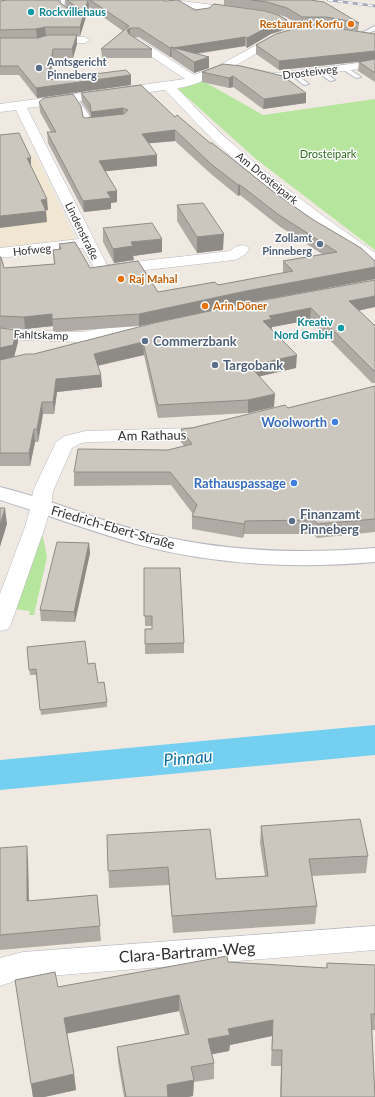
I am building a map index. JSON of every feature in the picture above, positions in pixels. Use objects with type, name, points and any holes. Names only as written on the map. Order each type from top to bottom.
[{"type":"main road","name":"Friedrich-Ebert-Straße","points":[[0,493],[144,538],[210,552],[263,558],[298,559],[345,558],[375,555]]},
{"type":"street","points":[[150,0],[243,10]]},
{"type":"street","points":[[0,108],[183,84],[222,68],[276,37],[295,31]]},
{"type":"street","points":[[345,34],[375,39]]},
{"type":"street","points":[[0,36],[42,36],[46,40]]},
{"type":"street","points":[[0,43],[39,43],[46,40],[85,40]]},
{"type":"street","points":[[134,40],[194,80]]},
{"type":"street","name":"Drosteiweg","points":[[222,68],[244,70],[267,76],[374,65]]},
{"type":"street","name":"Am Drosteipark","points":[[169,87],[210,131],[259,173],[375,260]]},
{"type":"street","name":"Lindenstraße","points":[[20,106],[102,270],[234,254],[242,249]]},
{"type":"street","name":"Hofweg","points":[[0,253],[88,243]]},
{"type":"street","name":"Fahltskamp","points":[[0,334],[82,337],[108,341],[154,331],[136,327],[82,337]]},
{"type":"street","points":[[62,352],[108,341]]},
{"type":"street","name":"Am Rathaus","points":[[41,506],[43,491],[63,446],[68,441],[90,436],[192,434],[228,425]]},
{"type":"street","name":"Friedrich-Ebert-Straße","points":[[0,624],[35,528],[41,506]]},
{"type":"street","name":"Clara-Bartram-Weg","points":[[0,973],[12,967],[23,965],[375,938]]},
{"type":"lane","points":[[63,0],[62,8],[74,17]]},
{"type":"lane","points":[[359,36],[375,28]]},
{"type":"lane","points":[[344,68],[358,77]]},
{"type":"lane","points":[[319,71],[332,80]]},
{"type":"lane","points":[[293,74],[306,84]]},
{"type":"lane","points":[[75,99],[86,114],[87,126],[102,124]]},
{"type":"shaded area","points":[[36,157],[76,240],[0,249],[0,161]]},
{"type":"green space","name":"Drosteipark","points":[[203,81],[263,115],[375,99],[375,250],[256,159],[178,89]]},
{"type":"green space","points":[[42,535],[47,557],[34,615],[29,615],[30,611],[15,609]]},
{"type":"building","points":[[59,0],[59,2],[77,15],[82,14],[82,11],[67,0],[88,0],[80,27],[45,27],[36,29],[0,30],[0,1]]},
{"type":"building","points":[[90,0],[178,0],[195,10],[209,8],[214,4],[265,11],[278,15],[287,20],[272,25],[247,38],[245,37],[173,48],[170,48],[139,28],[130,28],[127,30],[129,34],[152,49],[101,49],[129,26]]},
{"type":"building","points":[[251,0],[310,0],[324,2],[359,23],[326,17],[302,17],[287,8],[267,2]]},
{"type":"building","points":[[305,27],[328,27],[375,34],[375,51],[279,61],[256,45],[276,34]]},
{"type":"building","points":[[48,35],[77,35],[72,49],[53,49],[48,80],[126,70],[131,75],[36,88],[18,66],[0,66],[0,38],[38,38]]},
{"type":"building","points":[[171,47],[209,57],[194,62]]},
{"type":"building","points":[[375,59],[375,73],[359,62]]},
{"type":"building","points":[[223,64],[241,66],[283,76],[306,93],[264,99],[233,76],[229,78],[202,72]]},
{"type":"building","points":[[141,85],[175,117],[177,115],[210,143],[212,143],[275,193],[312,219],[361,248],[375,261],[375,267],[246,291],[139,314],[55,319],[52,319],[52,314],[24,317],[0,316],[0,257],[4,268],[55,264],[53,250],[61,249],[59,244],[75,242],[90,268],[138,261],[158,292],[215,282],[218,285],[293,271],[283,261],[337,252],[279,215],[238,185],[211,164],[175,130],[142,134],[157,155],[99,161],[117,191],[107,192],[111,198],[83,201],[47,132],[56,132],[39,102],[44,98],[73,94],[81,106],[83,117],[85,118],[124,114],[128,110],[123,108],[91,112],[90,104],[81,93]]},
{"type":"building","points":[[19,133],[31,158],[27,158],[47,199],[41,200],[46,211],[0,216],[0,135]]},
{"type":"building","points":[[203,203],[224,234],[197,237],[177,205]]},
{"type":"building","points":[[152,223],[162,239],[131,242],[133,246],[113,249],[103,228]]},
{"type":"building","points":[[375,280],[375,296],[349,301],[375,325],[374,371],[311,308],[269,316],[272,319],[263,321],[297,355],[250,366],[275,394],[248,400],[158,405],[143,342],[94,354],[101,375],[56,379],[53,402],[42,402],[37,429],[34,429],[29,453],[0,453],[0,360],[26,354],[34,354],[154,323],[247,303]]},
{"type":"building","points":[[0,328],[17,330],[13,345],[0,348]]},
{"type":"building","name":"Rathauspassage","points":[[375,386],[375,519],[318,524],[314,520],[245,521],[244,524],[192,516],[197,505],[170,472],[74,472],[78,449],[168,450],[192,444],[181,429],[192,428],[285,405],[288,408]]},
{"type":"building","points":[[0,508],[5,508],[0,525]]},
{"type":"building","points":[[57,542],[89,543],[74,612],[40,610]]},
{"type":"building","points":[[144,568],[180,568],[184,643],[145,644],[145,629],[152,629],[152,616],[144,616]]},
{"type":"building","points":[[85,641],[88,664],[95,663],[98,683],[104,682],[107,702],[40,710],[36,669],[29,670],[27,647]]},
{"type":"building","points":[[360,819],[368,856],[309,859],[317,906],[172,916],[168,867],[108,871],[107,835],[210,829],[216,879],[268,876],[261,826]]},
{"type":"building","points":[[27,846],[27,901],[97,895],[100,926],[0,935],[0,848]]},
{"type":"building","points":[[227,956],[228,962],[327,968],[327,963],[375,965],[375,1014],[371,1014],[375,1097],[281,1097],[282,1050],[272,1050],[273,1020],[228,1029],[230,1035],[208,1039],[214,1063],[191,1067],[194,1080],[167,1085],[168,1097],[126,1097],[117,1047],[189,1034],[179,995],[64,1018],[74,1074],[31,1084],[15,980],[55,972],[58,987]]},
{"type":"waterway","name":"Pinnau","points":[[0,775],[375,740]]},
{"type":"railway","points":[[328,0],[375,6]]},
{"type":"place","name":"Rockvillehaus","points":[[31,12]]},
{"type":"place","name":"Restaurant Korfu","points":[[351,24]]},
{"type":"place","name":"Amtsgericht Pinneberg","points":[[39,68]]},
{"type":"place","name":"Zollamt Pinneberg","points":[[320,244]]},
{"type":"place","name":"Raj Mahal","points":[[121,279]]},
{"type":"place","name":"Arin Döner","points":[[205,306]]},
{"type":"place","name":"Kreativ Nord GmbH","points":[[341,328]]},
{"type":"place","name":"Commerzbank","points":[[145,341]]},
{"type":"place","name":"Targobank","points":[[215,365]]},
{"type":"place","name":"Woolworth","points":[[335,422]]},
{"type":"place","name":"Rathauspassage","points":[[294,483]]},
{"type":"place","name":"Finanzamt Pinneberg","points":[[292,521]]}]
